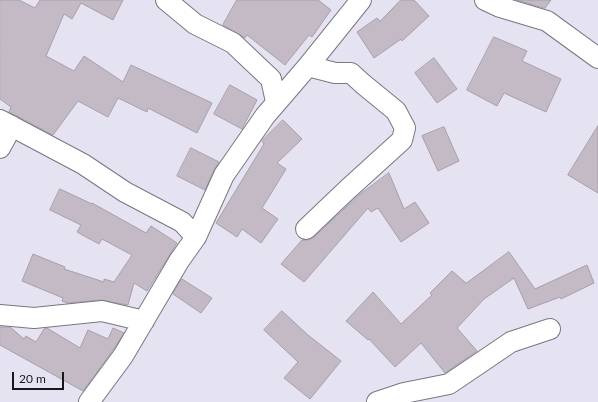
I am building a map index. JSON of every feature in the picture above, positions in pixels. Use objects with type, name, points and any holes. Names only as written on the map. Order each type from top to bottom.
[{"type":"street","points":[[166,0],[195,24],[233,43],[271,79],[276,102]]},
{"type":"street","points":[[89,402],[123,356],[179,261],[196,237],[224,175],[264,116],[308,66],[361,0]]},
{"type":"street","points":[[486,0],[500,7],[547,21],[598,58]]},
{"type":"street","points":[[306,229],[402,140],[405,128],[396,111],[351,73],[335,73],[308,66]]},
{"type":"street","points":[[0,148],[6,123],[83,164],[125,192],[182,222],[196,237]]},
{"type":"street","points":[[0,315],[34,318],[102,311],[144,321]]},
{"type":"street","points":[[377,402],[404,393],[448,384],[512,342],[550,330]]},
{"type":"building","points":[[0,0],[19,0],[35,8],[40,0],[123,0],[113,20],[81,3],[72,19],[64,14],[46,56],[74,71],[84,56],[123,82],[131,65],[212,103],[197,133],[148,108],[147,112],[118,98],[108,117],[78,101],[53,135],[9,112],[11,107],[0,99]]},
{"type":"building","points":[[237,0],[318,0],[331,10],[312,37],[309,35],[285,65],[247,35],[245,38],[223,25]]},
{"type":"building","points":[[401,0],[414,0],[429,16],[402,41],[401,39],[374,58],[357,32],[377,18],[380,21]]},
{"type":"building","points":[[517,0],[551,0],[545,8]]},
{"type":"building","points":[[494,37],[527,51],[522,61],[561,79],[546,112],[504,93],[497,106],[467,90]]},
{"type":"building","points":[[434,58],[457,89],[437,103],[415,73]]},
{"type":"building","points":[[230,85],[257,100],[242,129],[214,114]]},
{"type":"building","points":[[283,120],[302,139],[277,163],[286,169],[262,208],[278,219],[261,243],[242,229],[237,237],[216,223],[264,144],[262,141]]},
{"type":"building","points":[[598,126],[598,193],[568,175]]},
{"type":"building","points":[[444,127],[459,161],[438,171],[422,136]]},
{"type":"building","points":[[191,148],[219,162],[205,190],[177,176]]},
{"type":"building","points":[[389,173],[404,209],[415,202],[429,223],[401,242],[378,208],[371,212],[368,208],[304,282],[281,264],[302,240],[308,240],[314,237],[359,195]]},
{"type":"building","points":[[60,189],[92,203],[146,233],[151,226],[177,243],[147,291],[134,283],[128,305],[101,300],[68,303],[62,301],[63,298],[22,281],[33,254],[65,267],[64,269],[104,282],[104,279],[114,282],[132,255],[102,239],[99,244],[77,232],[81,225],[50,210]]},
{"type":"building","points":[[509,252],[535,289],[587,265],[594,283],[561,299],[560,297],[528,309],[514,278],[484,299],[457,328],[477,351],[445,373],[421,343],[395,367],[369,339],[368,340],[346,321],[373,292],[401,324],[432,295],[430,293],[452,271],[466,283]]},
{"type":"building","points":[[182,279],[212,298],[201,313],[173,294]]},
{"type":"building","points":[[282,311],[308,335],[341,361],[310,399],[284,378],[298,362],[264,330]]},
{"type":"building","points":[[0,327],[10,327],[24,339],[26,336],[36,342],[44,329],[47,328],[80,348],[88,330],[108,339],[113,328],[124,333],[83,391],[0,345]]}]
